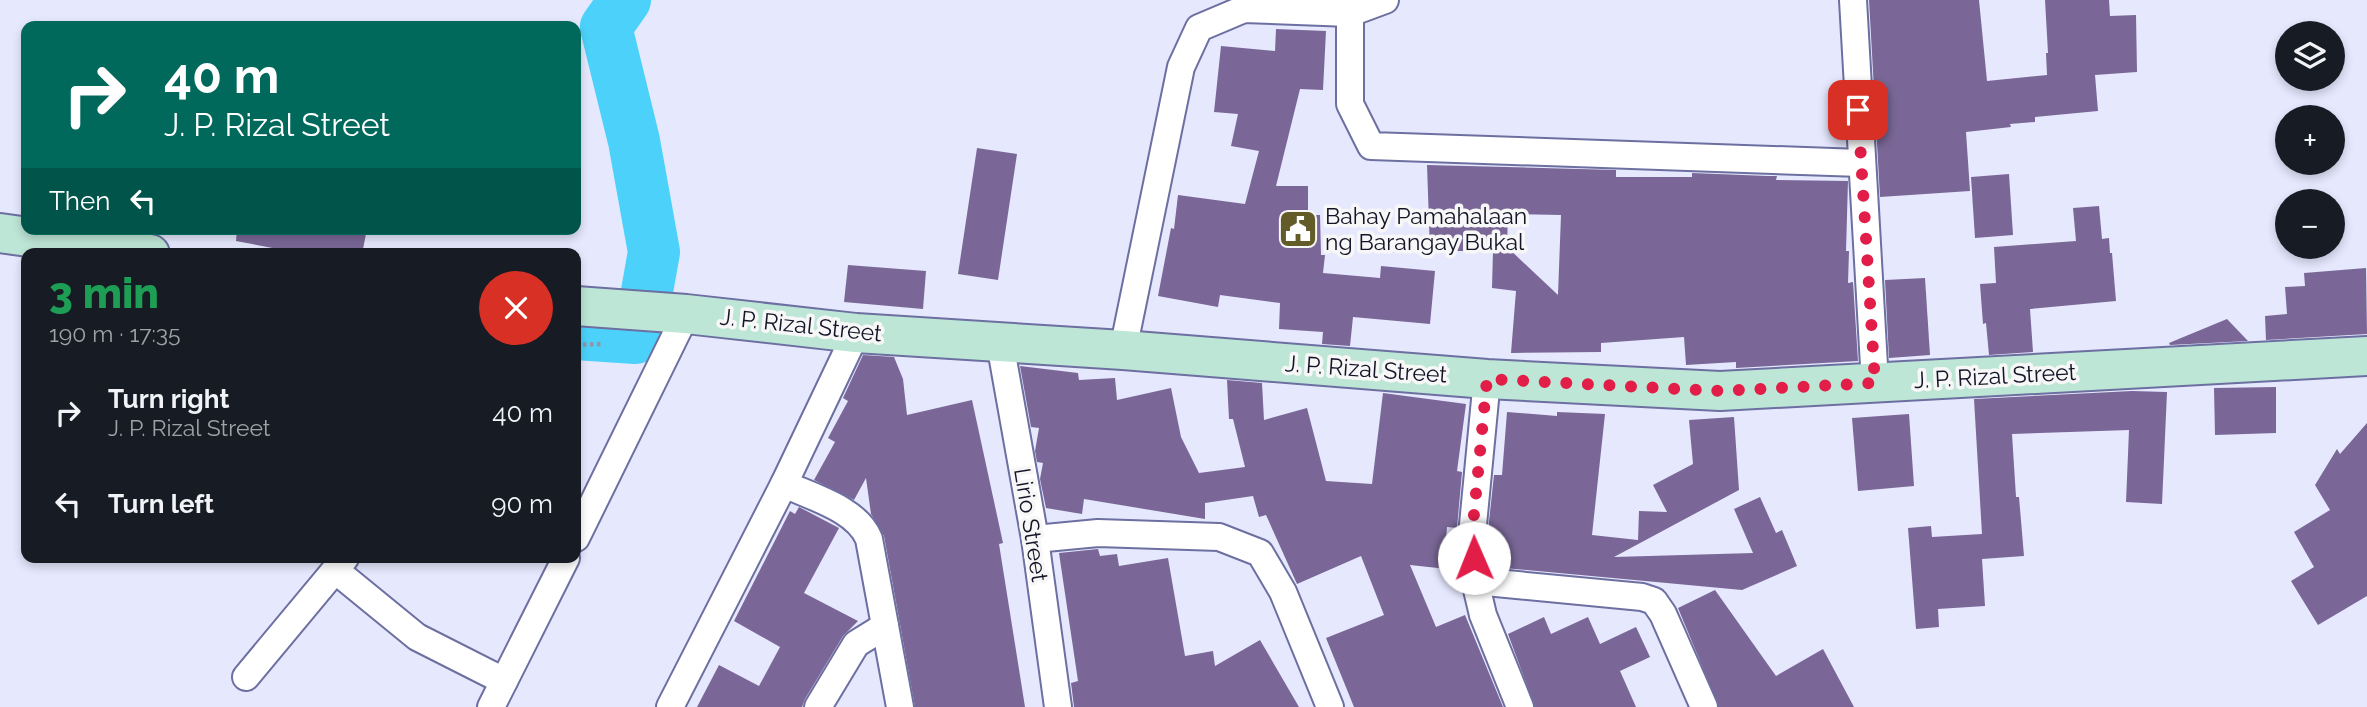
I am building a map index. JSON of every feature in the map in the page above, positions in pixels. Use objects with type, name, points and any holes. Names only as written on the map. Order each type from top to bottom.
[{"type":"main road","points":[[0,233],[107,248]]},
{"type":"main road","name":"J. P. Rizal Street","points":[[581,306],[686,314],[856,333],[931,336],[1487,379],[1720,391],[2367,356]]},
{"type":"street","points":[[1123,350],[1181,67],[1199,28],[1244,9],[1350,13],[1385,0]]},
{"type":"street","points":[[1853,0],[1875,383]]},
{"type":"street","points":[[1350,13],[1350,104],[1371,146],[1861,163]]},
{"type":"street","points":[[581,528],[686,314]]},
{"type":"street","points":[[670,707],[784,484],[856,333]]},
{"type":"street","name":"Lirio Street","points":[[1000,343],[1035,539],[1058,707]]},
{"type":"street","points":[[1487,379],[1472,535],[1475,581],[1483,615],[1520,707]]},
{"type":"street","points":[[784,484],[853,516],[863,526],[869,539],[900,707]]},
{"type":"street","points":[[1035,539],[1098,533],[1219,537],[1260,553],[1283,592],[1330,707]]},
{"type":"street","points":[[491,707],[563,563]]},
{"type":"street","points":[[246,677],[340,564],[417,637],[504,681]]},
{"type":"street","points":[[1475,581],[1642,597],[1654,601],[1663,614],[1704,707]]},
{"type":"street","points":[[818,707],[856,644],[885,626]]},
{"type":"building","points":[[1869,0],[1979,0],[1987,81],[2047,75],[2045,0],[2109,0],[2110,16],[2136,15],[2137,72],[2095,75],[2098,111],[2035,117],[2035,122],[1966,132],[1970,191],[1880,197]]},
{"type":"building","points":[[1276,29],[1326,31],[1323,90],[1300,89],[1276,186],[1308,186],[1308,215],[1320,215],[1321,255],[1325,255],[1323,273],[1380,278],[1381,266],[1435,271],[1430,324],[1353,317],[1350,346],[1322,344],[1323,332],[1279,329],[1280,303],[1220,295],[1218,307],[1158,296],[1171,228],[1174,229],[1178,195],[1245,204],[1259,151],[1231,146],[1238,114],[1214,112],[1221,46],[1275,51]]},
{"type":"building","points":[[977,148],[1017,154],[998,280],[958,274]]},
{"type":"building","points":[[1427,165],[1616,170],[1616,177],[1692,177],[1692,173],[1777,176],[1776,180],[1848,181],[1846,251],[1849,251],[1848,283],[1853,282],[1858,361],[1736,368],[1736,362],[1686,365],[1684,337],[1601,343],[1601,352],[1511,353],[1516,291],[1492,288],[1493,251],[1430,251]],"holes":[[[1508,214],[1561,215],[1558,295],[1507,247]]]},
{"type":"building","points":[[2009,174],[2013,235],[1975,238],[1971,177]]},
{"type":"building","points":[[2099,206],[2102,239],[2109,238],[2112,253],[2116,301],[2030,309],[2033,352],[1989,355],[1980,284],[1996,283],[1994,247],[2076,241],[2073,208]]},
{"type":"building","points":[[236,235],[366,235],[363,248],[273,248],[236,241]]},
{"type":"building","points":[[848,265],[926,271],[923,309],[844,302]]},
{"type":"building","points":[[2366,268],[2367,334],[2266,340],[2265,316],[2287,314],[2285,287],[2305,286],[2304,273]]},
{"type":"building","points":[[1925,278],[1930,355],[1889,358],[1885,280]]},
{"type":"building","points":[[2227,319],[2248,341],[2169,343]]},
{"type":"building","points":[[863,355],[894,357],[903,379],[907,415],[972,400],[1003,543],[999,544],[1025,707],[915,707],[884,536],[871,514],[866,478],[854,500],[814,480],[835,442],[828,438],[848,401],[843,398]]},
{"type":"building","points":[[1020,366],[1078,373],[1079,380],[1115,378],[1117,400],[1171,388],[1181,437],[1199,473],[1245,467],[1233,419],[1229,419],[1227,380],[1262,383],[1264,420],[1307,408],[1326,481],[1372,484],[1383,393],[1466,404],[1457,471],[1462,472],[1457,528],[1447,527],[1444,562],[1447,569],[1410,565],[1436,627],[1465,615],[1503,707],[1354,707],[1326,638],[1384,615],[1361,556],[1297,584],[1266,515],[1259,517],[1253,496],[1205,503],[1205,519],[1084,499],[1082,514],[1046,508],[1040,479],[1043,463],[1037,462],[1035,451],[1039,428],[1031,427]]},
{"type":"building","points":[[2276,387],[2276,433],[2215,435],[2214,388]]},
{"type":"building","points":[[2132,391],[2167,392],[2162,504],[2126,502],[2129,430],[2012,434],[2016,497],[2019,497],[2024,556],[1982,559],[1985,606],[1938,609],[1939,627],[1916,629],[1908,528],[1931,526],[1932,537],[1982,534],[1974,399]]},
{"type":"building","points":[[1507,412],[1557,416],[1557,412],[1605,414],[1592,535],[1638,540],[1639,511],[1667,512],[1653,485],[1693,464],[1689,420],[1734,417],[1739,490],[1614,557],[1753,553],[1734,509],[1760,497],[1776,533],[1782,530],[1797,566],[1742,590],[1493,567],[1497,532],[1488,531],[1494,475],[1502,475]]},
{"type":"building","points":[[1909,414],[1914,486],[1858,491],[1852,418]]},
{"type":"building","points":[[2367,423],[2367,596],[2318,625],[2291,581],[2314,567],[2294,532],[2330,510],[2315,485],[2337,449],[2340,454]]},
{"type":"building","points":[[799,507],[839,528],[804,593],[858,621],[843,636],[802,707],[697,707],[719,665],[759,686],[780,647],[734,621],[790,511],[795,514]]},
{"type":"building","points":[[1098,549],[1100,556],[1117,554],[1119,566],[1168,558],[1185,656],[1213,651],[1215,666],[1260,640],[1299,707],[1074,707],[1071,683],[1078,681],[1059,553]]},
{"type":"building","points":[[1715,590],[1776,676],[1823,649],[1854,707],[1719,707],[1678,608]]},
{"type":"building","points":[[1544,617],[1551,634],[1588,617],[1600,644],[1636,627],[1650,657],[1620,671],[1636,707],[1535,707],[1508,634]]},
{"type":"waterway","points":[[625,0],[606,27],[634,141],[654,252],[646,297]]},
{"type":"waterway","points":[[581,334],[635,338],[640,332]]},
{"type":"place","name":"Bahay Pamahalaan ng Barangay Bukal","points":[[1298,229]]},
{"type":"route","points":[[1474,558],[1472,535],[1487,379],[1720,391],[1875,383],[1858,110]]}]
